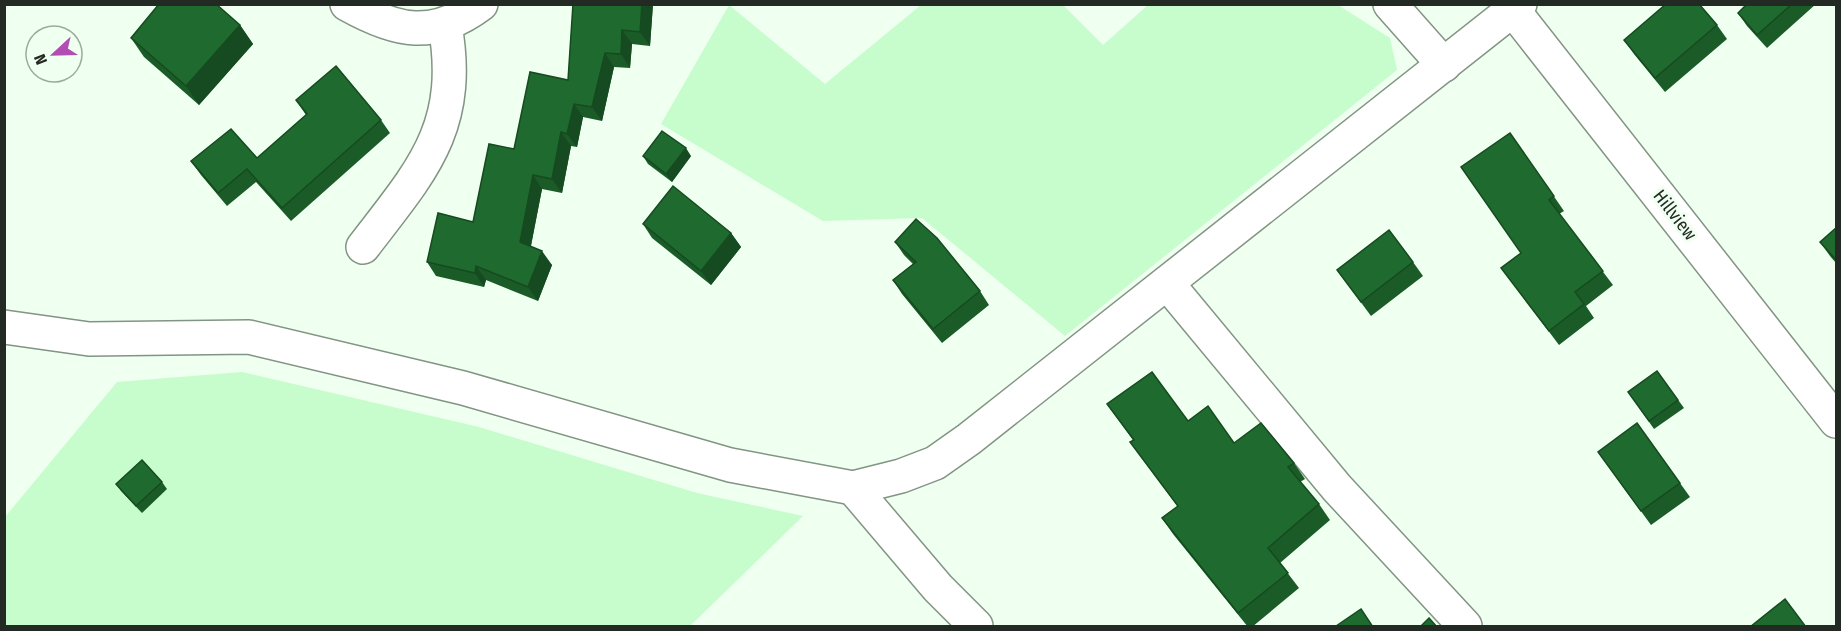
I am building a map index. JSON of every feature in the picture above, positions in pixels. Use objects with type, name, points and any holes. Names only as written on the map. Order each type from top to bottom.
[{"type":"street","points":[[347,4],[386,22],[423,30],[454,23],[480,4]]},
{"type":"street","points":[[1390,4],[1444,65]]},
{"type":"street","points":[[4,327],[89,339],[249,337],[463,388],[730,465],[853,488],[901,476],[935,463],[969,439],[1516,7]]},
{"type":"street","name":"Hillview","points":[[1516,7],[1836,421]]},
{"type":"street","points":[[363,247],[412,184],[441,128],[450,80],[445,25]]},
{"type":"street","points":[[1167,283],[1337,488],[1465,627]]},
{"type":"street","points":[[853,488],[938,588],[976,627]]},
{"type":"green space","points":[[729,5],[825,84],[921,5],[1063,5],[1103,45],[1148,5],[1338,5],[1390,38],[1397,70],[1065,336],[922,218],[823,221],[661,124]]},
{"type":"green space","points":[[242,372],[479,427],[697,493],[803,516],[690,626],[5,626],[5,517],[117,382]]},
{"type":"building","points":[[159,4],[216,4],[240,25],[186,86],[131,38]]},
{"type":"building","points":[[573,4],[642,4],[640,32],[622,30],[621,54],[605,53],[592,107],[574,104],[567,134],[561,132],[552,179],[533,175],[520,242],[542,251],[528,287],[476,266],[475,273],[427,262],[438,213],[473,222],[489,144],[514,149],[530,72],[568,80]]},
{"type":"building","points":[[1666,4],[1699,4],[1717,25],[1655,78],[1624,40]]},
{"type":"building","points":[[1747,4],[1792,4],[1757,35],[1738,13]]},
{"type":"building","points":[[336,66],[381,120],[282,208],[247,169],[218,193],[191,161],[231,129],[257,158],[307,114],[296,100]]},
{"type":"building","points":[[662,131],[686,148],[666,174],[643,156]]},
{"type":"building","points":[[1510,133],[1554,196],[1549,200],[1603,271],[1575,292],[1584,304],[1549,331],[1501,268],[1521,253],[1461,167]]},
{"type":"building","points":[[673,186],[731,233],[701,271],[643,224]]},
{"type":"building","points":[[916,219],[937,238],[980,291],[933,329],[893,280],[916,262],[895,242]]},
{"type":"building","points":[[1836,228],[1836,260],[1820,242]]},
{"type":"building","points":[[1389,230],[1413,262],[1361,302],[1337,270]]},
{"type":"building","points":[[1657,371],[1678,400],[1649,421],[1628,392]]},
{"type":"building","points":[[1152,372],[1188,421],[1208,406],[1234,443],[1261,423],[1294,463],[1288,467],[1319,504],[1268,548],[1288,573],[1238,613],[1162,518],[1178,506],[1130,442],[1134,440],[1107,404]]},
{"type":"building","points":[[1637,423],[1680,483],[1641,511],[1598,452]]},
{"type":"building","points":[[142,460],[162,482],[136,506],[116,484]]},
{"type":"building","points":[[1785,599],[1806,627],[1750,627]]},
{"type":"building","points":[[1361,609],[1373,627],[1336,626]]},
{"type":"building","points":[[1429,618],[1437,627],[1420,627]]}]
